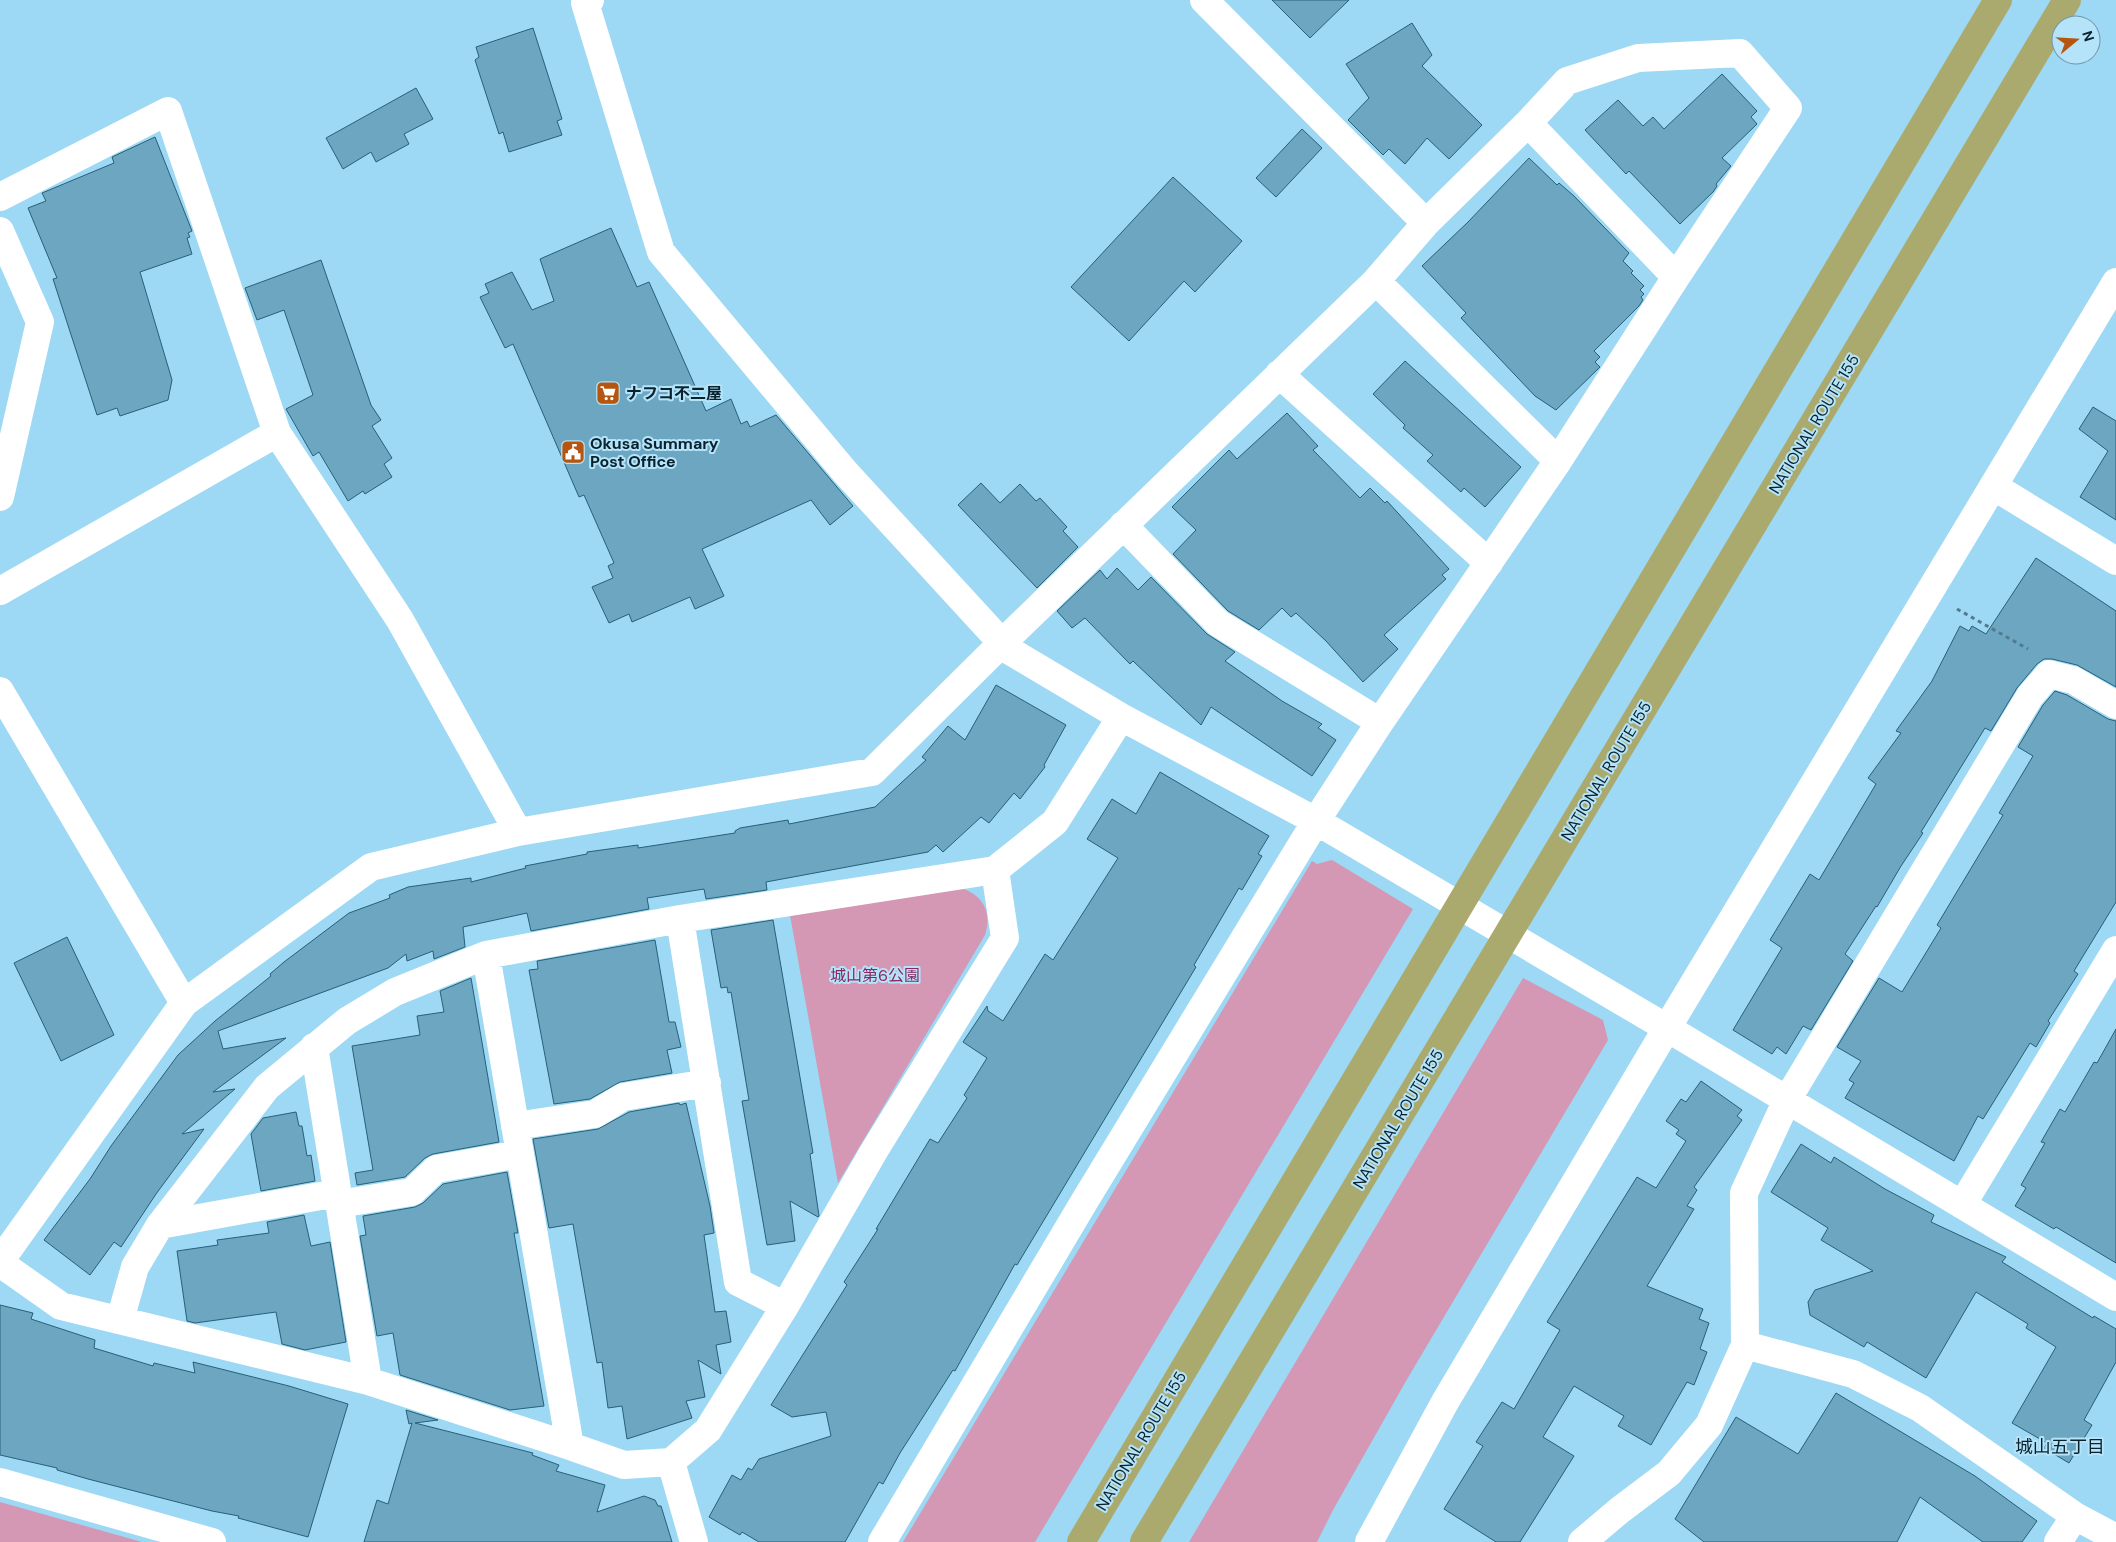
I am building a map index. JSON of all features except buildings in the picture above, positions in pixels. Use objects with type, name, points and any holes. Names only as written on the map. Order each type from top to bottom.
[{"type":"highway","name":"NATIONAL ROUTE 155","points":[[1081,1542],[1998,0]]},
{"type":"highway","name":"NATIONAL ROUTE 155","points":[[1144,1542],[2067,0]]},
{"type":"street","points":[[590,0],[585,3],[661,252],[845,472],[1001,644],[1121,717],[1327,828],[1667,1028],[2116,1297]]},
{"type":"street","points":[[1204,0],[1426,223]]},
{"type":"street","points":[[882,1542],[1084,1202],[1327,828],[1380,722],[1558,461],[1676,277],[1788,108],[1740,53],[1638,58],[1567,81],[1528,123],[1426,223],[1376,281],[1123,525],[872,772],[518,832],[371,867],[184,1003],[0,1262],[60,1306],[368,1381],[624,1465],[671,1462],[708,1430],[785,1306],[874,1151],[1005,938],[995,870]]},
{"type":"street","points":[[0,197],[168,111],[277,433],[400,620],[518,832]]},
{"type":"street","points":[[1528,123],[1676,277]]},
{"type":"street","points":[[0,231],[40,322],[0,498]]},
{"type":"street","points":[[1376,281],[1558,461]]},
{"type":"street","points":[[1369,1542],[1445,1402],[1667,1028],[2116,282]]},
{"type":"street","points":[[1279,374],[1489,563]]},
{"type":"street","points":[[0,591],[277,433]]},
{"type":"street","points":[[1993,486],[2116,561]]},
{"type":"street","points":[[1123,525],[1218,623],[1380,722]]},
{"type":"street","points":[[1582,1542],[1669,1472],[1709,1425],[1746,1345],[1744,1194],[1787,1100],[2030,696],[2049,674],[2073,680],[2116,706]]},
{"type":"street","points":[[0,691],[184,1003]]},
{"type":"street","points":[[120,1320],[135,1267],[160,1225],[266,1087],[347,1020],[395,992],[486,955],[680,919],[995,870],[1055,822],[1121,717]]},
{"type":"street","points":[[680,919],[738,1282],[785,1306]]},
{"type":"street","points":[[1962,1205],[2116,950]]},
{"type":"street","points":[[486,955],[570,1446]]},
{"type":"street","points":[[314,1047],[368,1381]]},
{"type":"street","points":[[516,1126],[595,1114],[622,1097],[707,1083]]},
{"type":"street","points":[[160,1225],[338,1198],[412,1192],[436,1169],[520,1154]]},
{"type":"street","points":[[1746,1345],[1852,1374],[1911,1404],[2075,1516],[2116,1538]]},
{"type":"street","points":[[671,1462],[694,1542]]},
{"type":"street","points":[[0,1482],[212,1542]]},
{"type":"street","points":[[2058,1542],[2075,1516]]},
{"type":"path","points":[[1957,609],[2035,653],[2049,674]]},
{"type":"green space","points":[[1332,860],[1413,909],[1035,1542],[903,1542],[1312,861],[1317,864]]},
{"type":"green space","name":"城山第6公園","points":[[956,887],[972,893],[983,904],[987,918],[985,935],[838,1183],[790,915]]},
{"type":"green space","points":[[1523,978],[1603,1020],[1608,1040],[1406,1381],[1317,1542],[1189,1542]]},
{"type":"green space","points":[[0,1502],[142,1542],[0,1542]]},
{"type":"place","name":"ナフコ不二屋","points":[[608,393]]},
{"type":"place","name":"Okusa Summary Post Office","points":[[573,452]]},
{"type":"district","name":"城山五丁目","points":[[2060,1447]]}]
